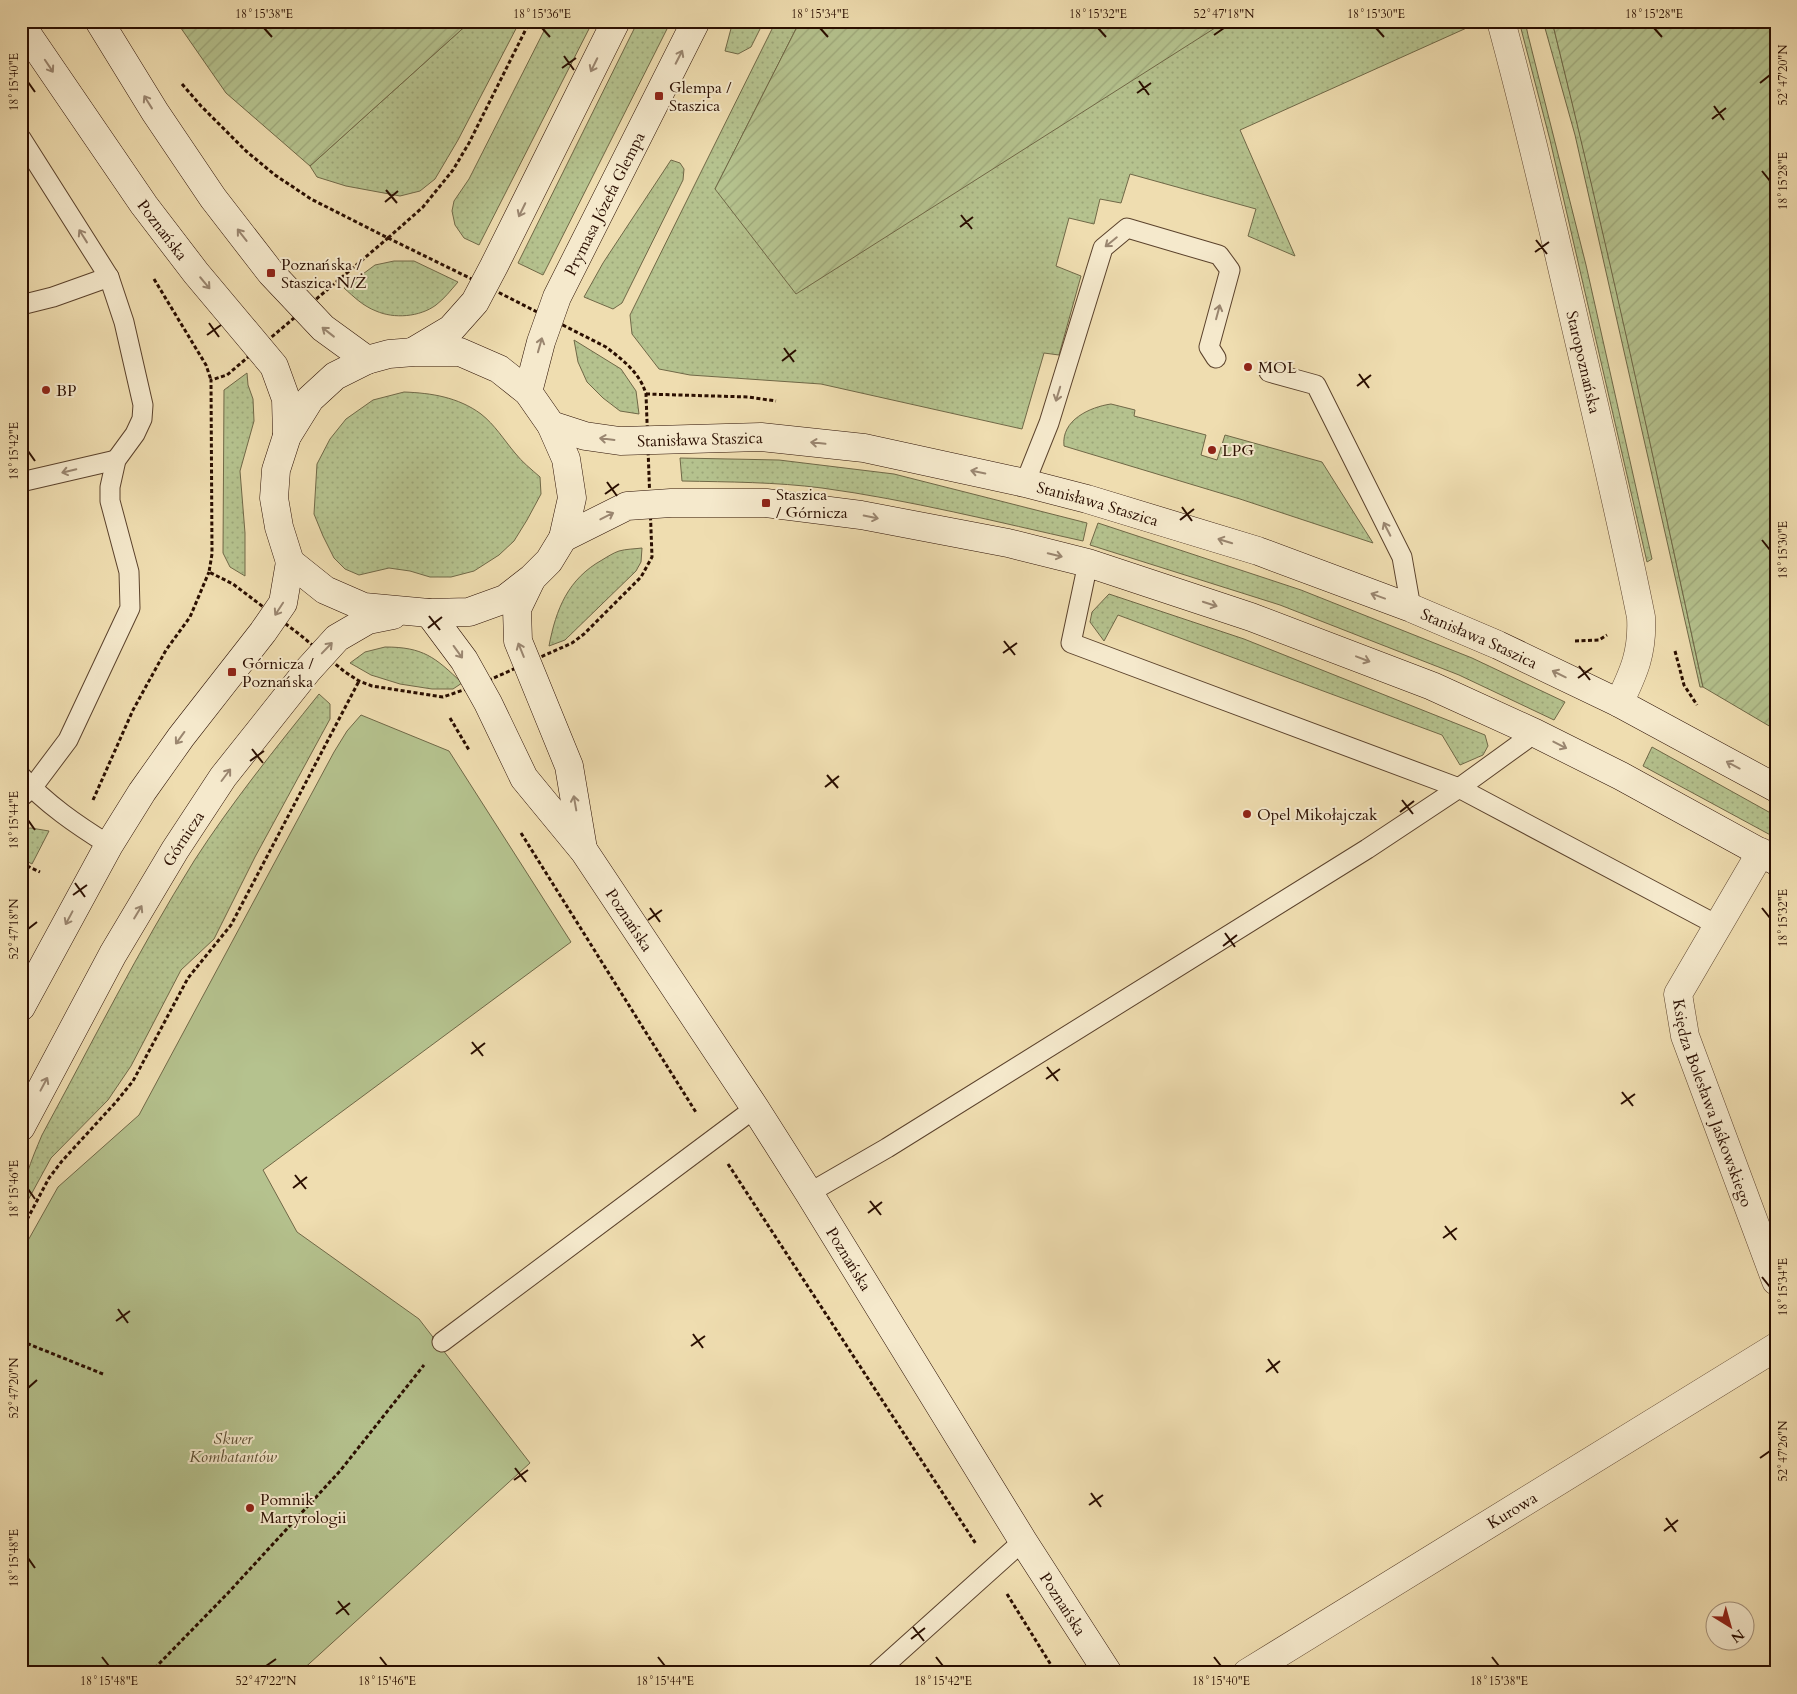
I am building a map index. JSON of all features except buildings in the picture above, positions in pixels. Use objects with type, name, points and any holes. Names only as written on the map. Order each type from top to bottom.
[{"type":"street","points":[[99,21],[155,112],[213,198],[271,273],[323,328],[367,360]]},
{"type":"street","points":[[414,352],[451,329],[474,302],[616,21]]},
{"type":"street","name":"Prymasa Józefa Glempa","points":[[528,392],[541,342],[557,297],[696,21]]},
{"type":"street","name":"Staropoznańska","points":[[1501,21],[1548,205],[1641,617],[1640,652],[1635,670],[1619,703]]},
{"type":"street","name":"Poznańska","points":[[22,28],[144,205],[196,273],[274,366],[286,399],[287,436]]},
{"type":"street","points":[[21,1007],[109,845],[142,792],[181,736],[275,616],[283,602],[290,562],[279,527],[274,498],[276,470],[287,436],[310,399],[335,376],[367,360],[389,354],[460,352],[499,369],[528,392],[550,425],[566,460],[572,498],[563,538],[548,561],[532,578],[505,599],[469,612],[419,612],[364,607],[325,590],[290,562]]},
{"type":"street","name":"Stanisława Staszica","points":[[550,425],[585,436],[620,441],[761,437],[855,447],[1025,483],[1087,499],[1258,551],[1411,608],[1498,645],[1619,703],[1776,788]]},
{"type":"street","points":[[563,538],[627,506],[672,503],[766,503],[861,515],[1008,543],[1088,563],[1251,617],[1432,686],[1535,733],[1621,776],[1768,857]]},
{"type":"street","name":"Poznańska","points":[[532,578],[517,609],[518,641],[569,766],[584,851]]},
{"type":"street","name":"Poznańska","points":[[419,612],[464,660],[524,778],[584,851],[755,1108],[1023,1541],[1108,1673]]},
{"type":"street","name":"Górnicza","points":[[21,1127],[113,954],[175,850],[223,777],[322,653],[337,638],[368,620],[419,612]]},
{"type":"street","name":"Księdza Bolesława Jaśkowskiego","points":[[1768,857],[1717,925],[1678,994],[1685,1036],[1776,1281]]},
{"type":"street","name":"Kurowa","points":[[1247,1673],[1776,1346]]},
{"type":"lane","points":[[21,138],[109,278],[124,322],[143,405],[142,419],[135,434],[116,460],[110,487],[110,501],[129,572],[130,608],[68,740],[25,787],[109,845]]},
{"type":"lane","points":[[1025,483],[1049,423],[1103,248],[1127,228],[1219,255],[1230,270],[1209,347],[1216,358]]},
{"type":"lane","points":[[21,305],[53,297],[109,278]]},
{"type":"lane","points":[[1268,372],[1316,385],[1402,557],[1411,608]]},
{"type":"lane","points":[[21,482],[116,460]]},
{"type":"lane","points":[[1088,563],[1071,643],[1459,788],[1717,925]]},
{"type":"lane","points":[[809,1194],[887,1148],[1325,876],[1459,788],[1535,733]]},
{"type":"lane","points":[[442,1342],[755,1108]]},
{"type":"lane","points":[[876,1673],[1023,1541]]},
{"type":"path","points":[[79,826],[99,787],[133,710],[166,650],[190,617],[209,572],[212,554],[211,380],[227,375],[423,207],[453,170],[469,143],[530,21]]},
{"type":"path","points":[[180,82],[200,106],[246,151],[275,175],[311,199],[484,284],[606,347],[635,372],[644,386],[646,394],[652,557],[642,577],[584,634],[572,643],[478,685],[443,697],[372,686],[359,681],[233,584],[209,572]]},
{"type":"path","points":[[1674,644],[1684,685],[1699,707]]},
{"type":"path","points":[[21,1231],[49,1178],[133,1081],[188,978],[232,925],[359,681]]},
{"type":"path","points":[[450,718],[471,752]]},
{"type":"path","points":[[518,828],[712,1139],[991,1568],[1056,1673]]},
{"type":"path","points":[[21,863],[40,872]]},
{"type":"path","points":[[21,1341],[103,1374]]},
{"type":"path","points":[[150,1673],[228,1593],[340,1471],[442,1342]]},
{"type":"green space","points":[[176,21],[471,21],[310,166],[226,93]]},
{"type":"green space","points":[[471,21],[520,21],[458,140],[435,179],[420,191],[400,196],[346,186],[317,177],[310,166]]},
{"type":"green space","points":[[549,21],[593,21],[479,245],[464,238],[455,225],[452,211],[454,201],[469,179]]},
{"type":"green space","points":[[638,21],[671,21],[543,275],[518,263]]},
{"type":"green space","points":[[733,21],[764,21],[751,47],[738,54],[725,51]]},
{"type":"green space","points":[[776,21],[800,21],[715,189],[1199,37],[1226,21],[1470,21],[1471,26],[1240,130],[1295,256],[1248,236],[1256,209],[1130,174],[1121,203],[1100,199],[1094,224],[1069,218],[1056,266],[1081,276],[1059,355],[1044,353],[1022,429],[821,384],[690,375],[659,369],[632,334],[630,315]]},
{"type":"green space","points":[[800,21],[1226,21],[796,294],[715,189]]},
{"type":"green space","points":[[1519,21],[1525,21],[1586,265],[1652,559],[1647,562],[1550,140]]},
{"type":"green space","points":[[1543,21],[1552,21],[1573,104],[1703,687],[1700,687],[1575,135]]},
{"type":"green space","points":[[1552,21],[1776,21],[1776,730],[1703,687],[1649,437]]},
{"type":"green space","points":[[671,160],[680,163],[684,169],[683,180],[622,303],[613,309],[584,297],[603,263]]},
{"type":"green space","points":[[394,261],[414,261],[458,282],[445,297],[430,309],[407,316],[383,314],[371,309],[344,288],[375,265]]},
{"type":"green space","points":[[574,340],[621,369],[636,391],[639,414],[620,411],[587,382],[578,362]]},
{"type":"green space","points":[[247,373],[248,385],[253,399],[254,421],[240,471],[245,533],[245,576],[230,567],[223,553],[224,390]]},
{"type":"green space","points":[[404,392],[444,397],[472,408],[491,423],[518,456],[540,477],[541,494],[514,541],[499,555],[474,571],[451,577],[430,577],[410,571],[389,568],[359,575],[345,569],[334,558],[314,514],[317,464],[330,439],[346,419],[373,400]]},
{"type":"green space","points":[[1111,404],[1135,410],[1134,416],[1206,435],[1201,455],[1217,460],[1225,435],[1322,462],[1373,543],[1240,499],[1064,446],[1064,437],[1067,429],[1078,416],[1094,408]]},
{"type":"green space","points":[[680,458],[779,460],[894,474],[1087,523],[1083,541],[921,505],[822,488],[770,483],[682,481]]},
{"type":"green space","points":[[1098,523],[1301,590],[1472,658],[1565,702],[1554,720],[1459,675],[1280,605],[1090,545]]},
{"type":"green space","points":[[642,548],[641,562],[636,571],[565,640],[549,646],[555,620],[565,596],[580,576],[602,560],[619,551]]},
{"type":"green space","points":[[1109,594],[1244,639],[1485,735],[1488,746],[1483,755],[1460,765],[1442,735],[1118,615],[1104,641],[1090,622],[1092,612]]},
{"type":"green space","points":[[385,647],[409,649],[428,655],[444,666],[462,683],[453,689],[432,689],[400,684],[371,675],[350,663],[365,652]]},
{"type":"green space","points":[[319,694],[330,704],[330,719],[255,857],[214,939],[181,970],[131,1066],[108,1100],[51,1158],[21,1213],[25,1182],[42,1135],[154,928],[194,861],[223,818]]},
{"type":"green space","name":"Skwer Kombatantów","points":[[361,715],[449,751],[571,942],[263,1170],[297,1232],[419,1319],[530,1463],[299,1673],[21,1673],[21,1253],[58,1187],[139,1115],[334,752],[347,731]]},
{"type":"green space","points":[[1652,747],[1776,816],[1776,838],[1643,766]]},
{"type":"green space","points":[[31,828],[49,831],[32,864],[21,858],[21,829]]},
{"type":"place","name":"Glempa / Staszica","points":[[659,96]]},
{"type":"place","name":"Poznańska / Staszica N/Ż","points":[[271,273]]},
{"type":"place","name":"MOL","points":[[1248,367]]},
{"type":"place","name":"BP","points":[[46,390]]},
{"type":"place","name":"LPG","points":[[1212,450]]},
{"type":"place","name":"Staszica / Górnicza","points":[[766,503]]},
{"type":"place","name":"Górnicza / Poznańska","points":[[232,672]]},
{"type":"place","name":"Opel Mikołajczak","points":[[1247,814]]},
{"type":"place","name":"Pomnik Martyrologii","points":[[250,1508]]}]
